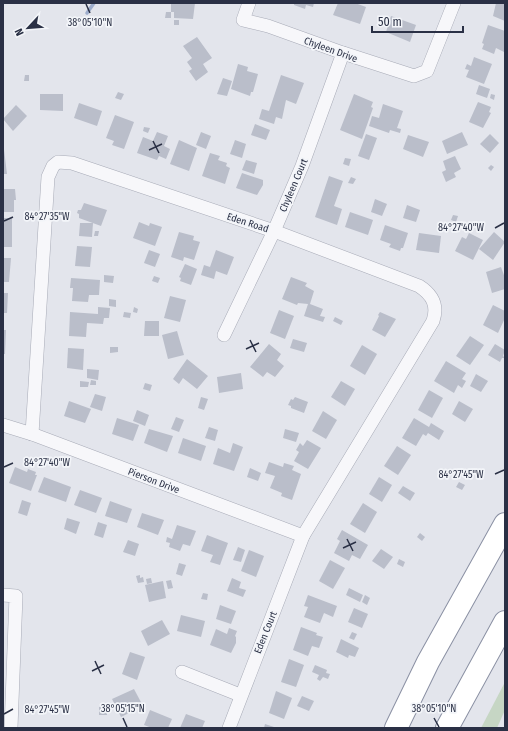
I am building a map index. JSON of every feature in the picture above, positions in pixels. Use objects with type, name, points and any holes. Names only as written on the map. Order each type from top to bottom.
[{"type":"highway","points":[[396,728],[428,662],[505,524]]},
{"type":"highway","points":[[447,728],[505,622]]},
{"type":"street","name":"Chyleen Drive","points":[[249,3],[243,20],[268,26],[343,53],[414,76],[427,70],[454,3]]},
{"type":"street","name":"Chyleen Court","points":[[224,335],[274,231],[302,166],[343,53]]},
{"type":"street","name":"Eden Road","points":[[32,434],[48,177],[53,166],[62,162],[72,163],[274,231],[419,286],[426,290],[433,299],[436,313],[433,321],[303,536]]},
{"type":"street","name":"Pierson Drive","points":[[3,425],[32,434],[303,536]]},
{"type":"street","name":"Eden Court","points":[[229,728],[240,695],[303,536]]},
{"type":"street","points":[[3,595],[16,596],[11,728]]},
{"type":"street","points":[[182,672],[240,695]]},
{"type":"green space","points":[[505,682],[505,710],[497,728],[481,728]]},
{"type":"building","points":[[171,3],[195,3],[193,19],[174,18],[174,12],[171,12]]},
{"type":"building","points":[[294,3],[314,3],[313,7],[306,5],[305,9],[294,5]]},
{"type":"building","points":[[338,3],[355,3],[366,7],[360,24],[333,15]]},
{"type":"building","points":[[496,3],[505,3],[505,21],[493,16]]},
{"type":"building","points":[[166,12],[171,12],[171,18],[165,18]]},
{"type":"building","points":[[391,16],[416,25],[410,42],[386,32]]},
{"type":"building","points":[[174,20],[179,20],[179,25],[174,25]]},
{"type":"building","points":[[488,25],[505,31],[504,52],[496,48],[494,54],[482,49],[484,44],[482,43]]},
{"type":"building","points":[[197,37],[212,58],[203,64],[208,72],[196,81],[189,71],[192,69],[187,62],[192,58],[183,46]]},
{"type":"building","points":[[474,57],[492,64],[484,84],[466,77],[469,70],[465,69],[467,64],[471,66]]},
{"type":"building","points":[[238,64],[248,67],[247,71],[258,74],[253,92],[251,92],[250,96],[231,89]]},
{"type":"building","points":[[25,75],[29,75],[29,81],[24,81]]},
{"type":"building","points":[[281,75],[304,83],[296,104],[286,100],[282,119],[276,117],[274,124],[259,119],[262,109],[269,111]]},
{"type":"building","points":[[223,78],[232,81],[227,96],[217,94]]},
{"type":"building","points":[[479,85],[490,89],[487,98],[476,94]]},
{"type":"building","points":[[118,92],[124,94],[121,100],[115,98]]},
{"type":"building","points":[[40,94],[63,94],[63,111],[40,110]]},
{"type":"building","points":[[354,94],[373,102],[371,107],[373,108],[362,139],[340,130]]},
{"type":"building","points":[[491,94],[495,95],[494,100],[490,98]]},
{"type":"building","points":[[478,102],[491,107],[489,112],[491,113],[483,128],[469,122]]},
{"type":"building","points":[[79,103],[102,111],[97,126],[74,118]]},
{"type":"building","points":[[383,104],[403,111],[397,128],[401,129],[400,133],[390,130],[389,133],[369,126],[372,116],[379,118]]},
{"type":"building","points":[[16,105],[27,116],[13,131],[3,119]]},
{"type":"building","points":[[115,115],[134,122],[124,149],[112,145],[114,141],[106,138]]},
{"type":"building","points":[[255,124],[270,130],[266,140],[251,135]]},
{"type":"building","points":[[144,127],[150,128],[148,133],[143,131]]},
{"type":"building","points":[[157,132],[168,136],[164,146],[170,149],[166,159],[159,156],[157,160],[137,153],[143,137],[153,141]]},
{"type":"building","points":[[201,132],[211,136],[206,149],[196,145]]},
{"type":"building","points":[[462,132],[468,145],[447,154],[442,141]]},
{"type":"building","points":[[366,134],[377,138],[369,160],[358,156]]},
{"type":"building","points":[[490,134],[499,143],[490,153],[480,144]]},
{"type":"building","points":[[408,135],[429,142],[423,157],[403,149]]},
{"type":"building","points":[[179,140],[197,148],[189,171],[170,164]]},
{"type":"building","points":[[235,140],[246,144],[242,158],[230,154]]},
{"type":"building","points":[[3,141],[7,174],[3,174]]},
{"type":"building","points":[[210,153],[220,156],[218,160],[227,163],[226,166],[230,168],[225,184],[202,176]]},
{"type":"building","points":[[455,156],[461,169],[454,173],[456,177],[446,182],[442,172],[446,170],[443,161]]},
{"type":"building","points":[[345,158],[351,159],[349,166],[343,164]]},
{"type":"building","points":[[246,160],[257,163],[254,174],[242,170]]},
{"type":"building","points":[[491,165],[494,167],[491,171],[488,168]]},
{"type":"building","points":[[242,173],[263,180],[263,185],[257,195],[236,188]]},
{"type":"building","points":[[329,176],[343,181],[334,206],[342,209],[337,225],[315,217]]},
{"type":"building","points":[[351,177],[356,179],[353,184],[348,183]]},
{"type":"building","points":[[3,189],[15,189],[16,200],[14,200],[14,212],[3,212]]},
{"type":"building","points":[[375,199],[387,204],[382,216],[371,212]]},
{"type":"building","points":[[84,203],[107,210],[101,226],[79,218],[79,214],[77,213],[78,210],[81,210]]},
{"type":"building","points":[[407,205],[420,210],[416,222],[403,218]]},
{"type":"building","points":[[350,212],[373,220],[368,235],[345,227]]},
{"type":"building","points":[[453,215],[458,216],[456,222],[451,220]]},
{"type":"building","points":[[3,218],[12,218],[12,247],[3,247]]},
{"type":"building","points":[[139,222],[149,226],[150,223],[162,227],[155,246],[133,238]]},
{"type":"building","points":[[80,223],[93,223],[92,237],[79,236]]},
{"type":"building","points":[[385,225],[408,233],[403,248],[401,248],[400,251],[389,247],[391,244],[380,240]]},
{"type":"building","points":[[95,231],[99,231],[98,236],[94,236]]},
{"type":"building","points":[[179,232],[194,236],[193,240],[200,242],[194,260],[184,257],[183,261],[171,257]]},
{"type":"building","points":[[494,232],[505,242],[493,260],[479,249]]},
{"type":"building","points":[[419,233],[441,236],[439,253],[416,250]]},
{"type":"building","points":[[469,233],[483,240],[473,260],[455,251],[462,237],[466,239]]},
{"type":"building","points":[[77,246],[92,247],[90,267],[75,266]]},
{"type":"building","points":[[149,250],[160,254],[155,267],[144,263]]},
{"type":"building","points":[[216,250],[234,257],[227,275],[216,271],[214,279],[201,275],[204,265],[210,267]]},
{"type":"building","points":[[3,258],[11,258],[9,282],[3,282]]},
{"type":"building","points":[[185,264],[197,269],[191,285],[180,281],[181,278],[179,277]]},
{"type":"building","points":[[501,267],[505,278],[505,289],[492,293],[486,272]]},
{"type":"building","points":[[104,275],[114,276],[113,283],[104,282]]},
{"type":"building","points":[[154,276],[160,278],[158,283],[152,281]]},
{"type":"building","points":[[291,277],[307,283],[305,286],[314,291],[310,304],[323,309],[320,316],[325,317],[323,322],[304,316],[308,304],[298,303],[297,305],[282,299]]},
{"type":"building","points":[[71,278],[100,280],[99,295],[89,295],[88,302],[72,301],[73,288],[70,288]]},
{"type":"building","points":[[3,293],[8,293],[7,313],[3,313]]},
{"type":"building","points":[[170,296],[186,300],[180,322],[164,318]]},
{"type":"building","points":[[109,299],[116,300],[116,307],[109,306]]},
{"type":"building","points":[[493,305],[505,311],[505,318],[498,333],[483,325]]},
{"type":"building","points":[[98,307],[110,308],[109,318],[104,318],[103,324],[87,323],[86,337],[69,336],[70,312],[98,314]]},
{"type":"building","points":[[134,307],[138,309],[137,313],[133,312]]},
{"type":"building","points":[[279,310],[294,316],[285,339],[270,333]]},
{"type":"building","points":[[124,312],[131,313],[130,318],[123,317]]},
{"type":"building","points":[[380,312],[396,319],[385,337],[372,330]]},
{"type":"building","points":[[335,317],[343,321],[341,325],[333,321]]},
{"type":"building","points":[[145,321],[159,321],[159,336],[144,336]]},
{"type":"building","points":[[3,330],[6,330],[5,354],[3,354]]},
{"type":"building","points":[[177,331],[184,355],[168,359],[162,335]]},
{"type":"building","points":[[470,336],[484,345],[470,365],[456,356]]},
{"type":"building","points":[[293,339],[307,343],[304,352],[290,348]]},
{"type":"building","points":[[269,344],[281,354],[277,360],[284,366],[275,377],[267,372],[263,377],[250,367]]},
{"type":"building","points":[[495,344],[505,350],[503,356],[505,358],[502,358],[500,362],[488,355]]},
{"type":"building","points":[[362,345],[377,354],[365,375],[350,366]]},
{"type":"building","points":[[110,347],[118,347],[118,352],[110,353]]},
{"type":"building","points":[[68,348],[84,349],[83,370],[67,368]]},
{"type":"building","points":[[187,359],[208,376],[197,389],[183,378],[179,384],[173,379]]},
{"type":"building","points":[[446,361],[466,373],[462,379],[466,381],[462,388],[458,385],[454,393],[434,381]]},
{"type":"building","points":[[87,369],[99,370],[98,380],[87,378]]},
{"type":"building","points":[[241,373],[243,389],[219,393],[217,377]]},
{"type":"building","points":[[476,374],[488,381],[481,392],[470,386]]},
{"type":"building","points":[[91,380],[96,381],[96,385],[90,385]]},
{"type":"building","points":[[80,381],[89,382],[88,387],[80,387]]},
{"type":"building","points":[[341,381],[355,389],[345,406],[331,397]]},
{"type":"building","points":[[145,383],[152,385],[150,391],[143,389]]},
{"type":"building","points":[[429,390],[443,398],[432,418],[418,410]]},
{"type":"building","points":[[95,394],[106,397],[102,411],[90,407]]},
{"type":"building","points":[[201,397],[208,399],[204,410],[198,408]]},
{"type":"building","points":[[295,397],[308,402],[304,413],[291,408],[291,406],[288,405],[291,399],[293,400]]},
{"type":"building","points":[[69,401],[91,409],[85,423],[64,416]]},
{"type":"building","points":[[459,401],[473,409],[465,422],[452,414]]},
{"type":"building","points":[[137,410],[149,415],[145,426],[133,421]]},
{"type":"building","points":[[323,411],[337,420],[326,439],[312,431]]},
{"type":"building","points":[[176,417],[184,420],[179,432],[171,429]]},
{"type":"building","points":[[117,418],[139,425],[133,441],[112,434]]},
{"type":"building","points":[[414,418],[429,427],[431,423],[444,431],[439,440],[428,433],[426,436],[423,434],[416,446],[402,438]]},
{"type":"building","points":[[209,427],[218,430],[215,441],[205,438]]},
{"type":"building","points":[[149,429],[173,436],[167,452],[144,443]]},
{"type":"building","points":[[285,429],[299,433],[296,442],[283,438]]},
{"type":"building","points":[[183,438],[206,446],[201,461],[178,453]]},
{"type":"building","points":[[307,440],[321,448],[308,469],[294,461],[299,452],[296,450],[300,443],[303,446]]},
{"type":"building","points":[[233,443],[243,447],[234,471],[213,464],[218,448],[230,453]]},
{"type":"building","points":[[397,446],[411,455],[398,475],[384,466]]},
{"type":"building","points":[[269,462],[283,467],[284,463],[294,466],[292,470],[301,474],[292,500],[281,496],[282,493],[270,488],[275,476],[265,473]]},
{"type":"building","points":[[15,467],[27,472],[28,469],[36,472],[35,475],[37,475],[31,491],[9,483]]},
{"type":"building","points":[[250,468],[261,473],[258,481],[247,477]]},
{"type":"building","points":[[44,477],[71,487],[66,502],[38,492]]},
{"type":"building","points":[[379,477],[392,485],[382,502],[369,494]]},
{"type":"building","points":[[459,482],[465,485],[462,490],[456,487]]},
{"type":"building","points":[[403,486],[415,493],[410,501],[398,493]]},
{"type":"building","points":[[80,490],[102,498],[96,513],[74,505]]},
{"type":"building","points":[[22,500],[31,503],[27,516],[18,513]]},
{"type":"building","points":[[110,501],[132,509],[127,523],[105,516]]},
{"type":"building","points":[[363,503],[377,512],[365,533],[350,524]]},
{"type":"building","points":[[142,513],[164,520],[158,535],[137,527]]},
{"type":"building","points":[[67,518],[80,522],[76,534],[64,529]]},
{"type":"building","points":[[98,522],[107,525],[103,538],[94,535]]},
{"type":"building","points":[[177,525],[196,531],[190,546],[183,544],[180,551],[169,547],[170,543],[166,542],[167,537],[172,539]]},
{"type":"building","points":[[342,530],[368,545],[360,559],[352,555],[349,561],[334,553],[340,541],[337,539]]},
{"type":"building","points":[[420,533],[425,537],[422,541],[417,537]]},
{"type":"building","points":[[207,535],[228,543],[220,565],[210,562],[213,555],[201,551]]},
{"type":"building","points":[[128,540],[139,544],[135,556],[123,552]]},
{"type":"building","points":[[238,547],[245,550],[241,562],[233,560]]},
{"type":"building","points":[[381,549],[393,557],[384,569],[372,561]]},
{"type":"building","points":[[249,550],[264,556],[256,577],[241,571]]},
{"type":"building","points":[[399,559],[405,562],[403,567],[397,564]]},
{"type":"building","points":[[330,560],[345,568],[333,589],[319,581]]},
{"type":"building","points":[[179,563],[186,565],[182,576],[176,574]]},
{"type":"building","points":[[140,575],[140,578],[143,577],[144,582],[138,583],[136,576]]},
{"type":"building","points":[[151,578],[152,583],[147,584],[146,579]]},
{"type":"building","points":[[232,578],[241,582],[239,588],[246,590],[243,597],[227,591]]},
{"type":"building","points":[[171,580],[173,588],[168,589],[166,581]]},
{"type":"building","points":[[163,581],[166,598],[149,602],[145,585]]},
{"type":"building","points":[[349,588],[363,595],[360,602],[346,595]]},
{"type":"building","points":[[203,593],[208,594],[207,600],[201,599]]},
{"type":"building","points":[[308,595],[337,606],[333,617],[324,613],[320,623],[304,617],[308,607],[304,606]]},
{"type":"building","points":[[365,595],[370,598],[367,605],[362,602]]},
{"type":"building","points":[[220,605],[236,611],[231,624],[216,619]]},
{"type":"building","points":[[354,608],[368,614],[362,628],[348,622]]},
{"type":"building","points":[[181,615],[205,621],[201,637],[177,631]]},
{"type":"building","points":[[162,620],[170,634],[148,646],[141,631]]},
{"type":"building","points":[[301,627],[323,637],[319,648],[312,646],[308,656],[293,650]]},
{"type":"building","points":[[229,628],[237,631],[235,636],[236,643],[231,653],[210,645],[216,629],[227,634]]},
{"type":"building","points":[[352,632],[357,634],[354,640],[349,638]]},
{"type":"building","points":[[341,639],[359,648],[355,657],[349,655],[348,658],[336,652]]},
{"type":"building","points":[[130,652],[145,657],[137,680],[122,674]]},
{"type":"building","points":[[289,659],[304,665],[296,687],[281,682]]},
{"type":"building","points":[[315,665],[327,670],[326,673],[330,674],[328,679],[323,677],[320,681],[317,679],[319,675],[312,672]]},
{"type":"building","points":[[134,689],[143,706],[121,717],[112,699]]},
{"type":"building","points":[[276,691],[292,698],[284,719],[269,713]]},
{"type":"building","points":[[302,696],[314,701],[309,711],[297,706]]},
{"type":"building","points":[[99,707],[107,707],[107,715],[99,715]]},
{"type":"building","points":[[150,710],[172,719],[168,728],[152,728],[144,725]]},
{"type":"building","points":[[186,714],[205,721],[202,728],[180,728]]},
{"type":"building","points":[[265,724],[277,728],[264,728]]},
{"type":"waterway","points":[[87,13],[94,3]]}]
